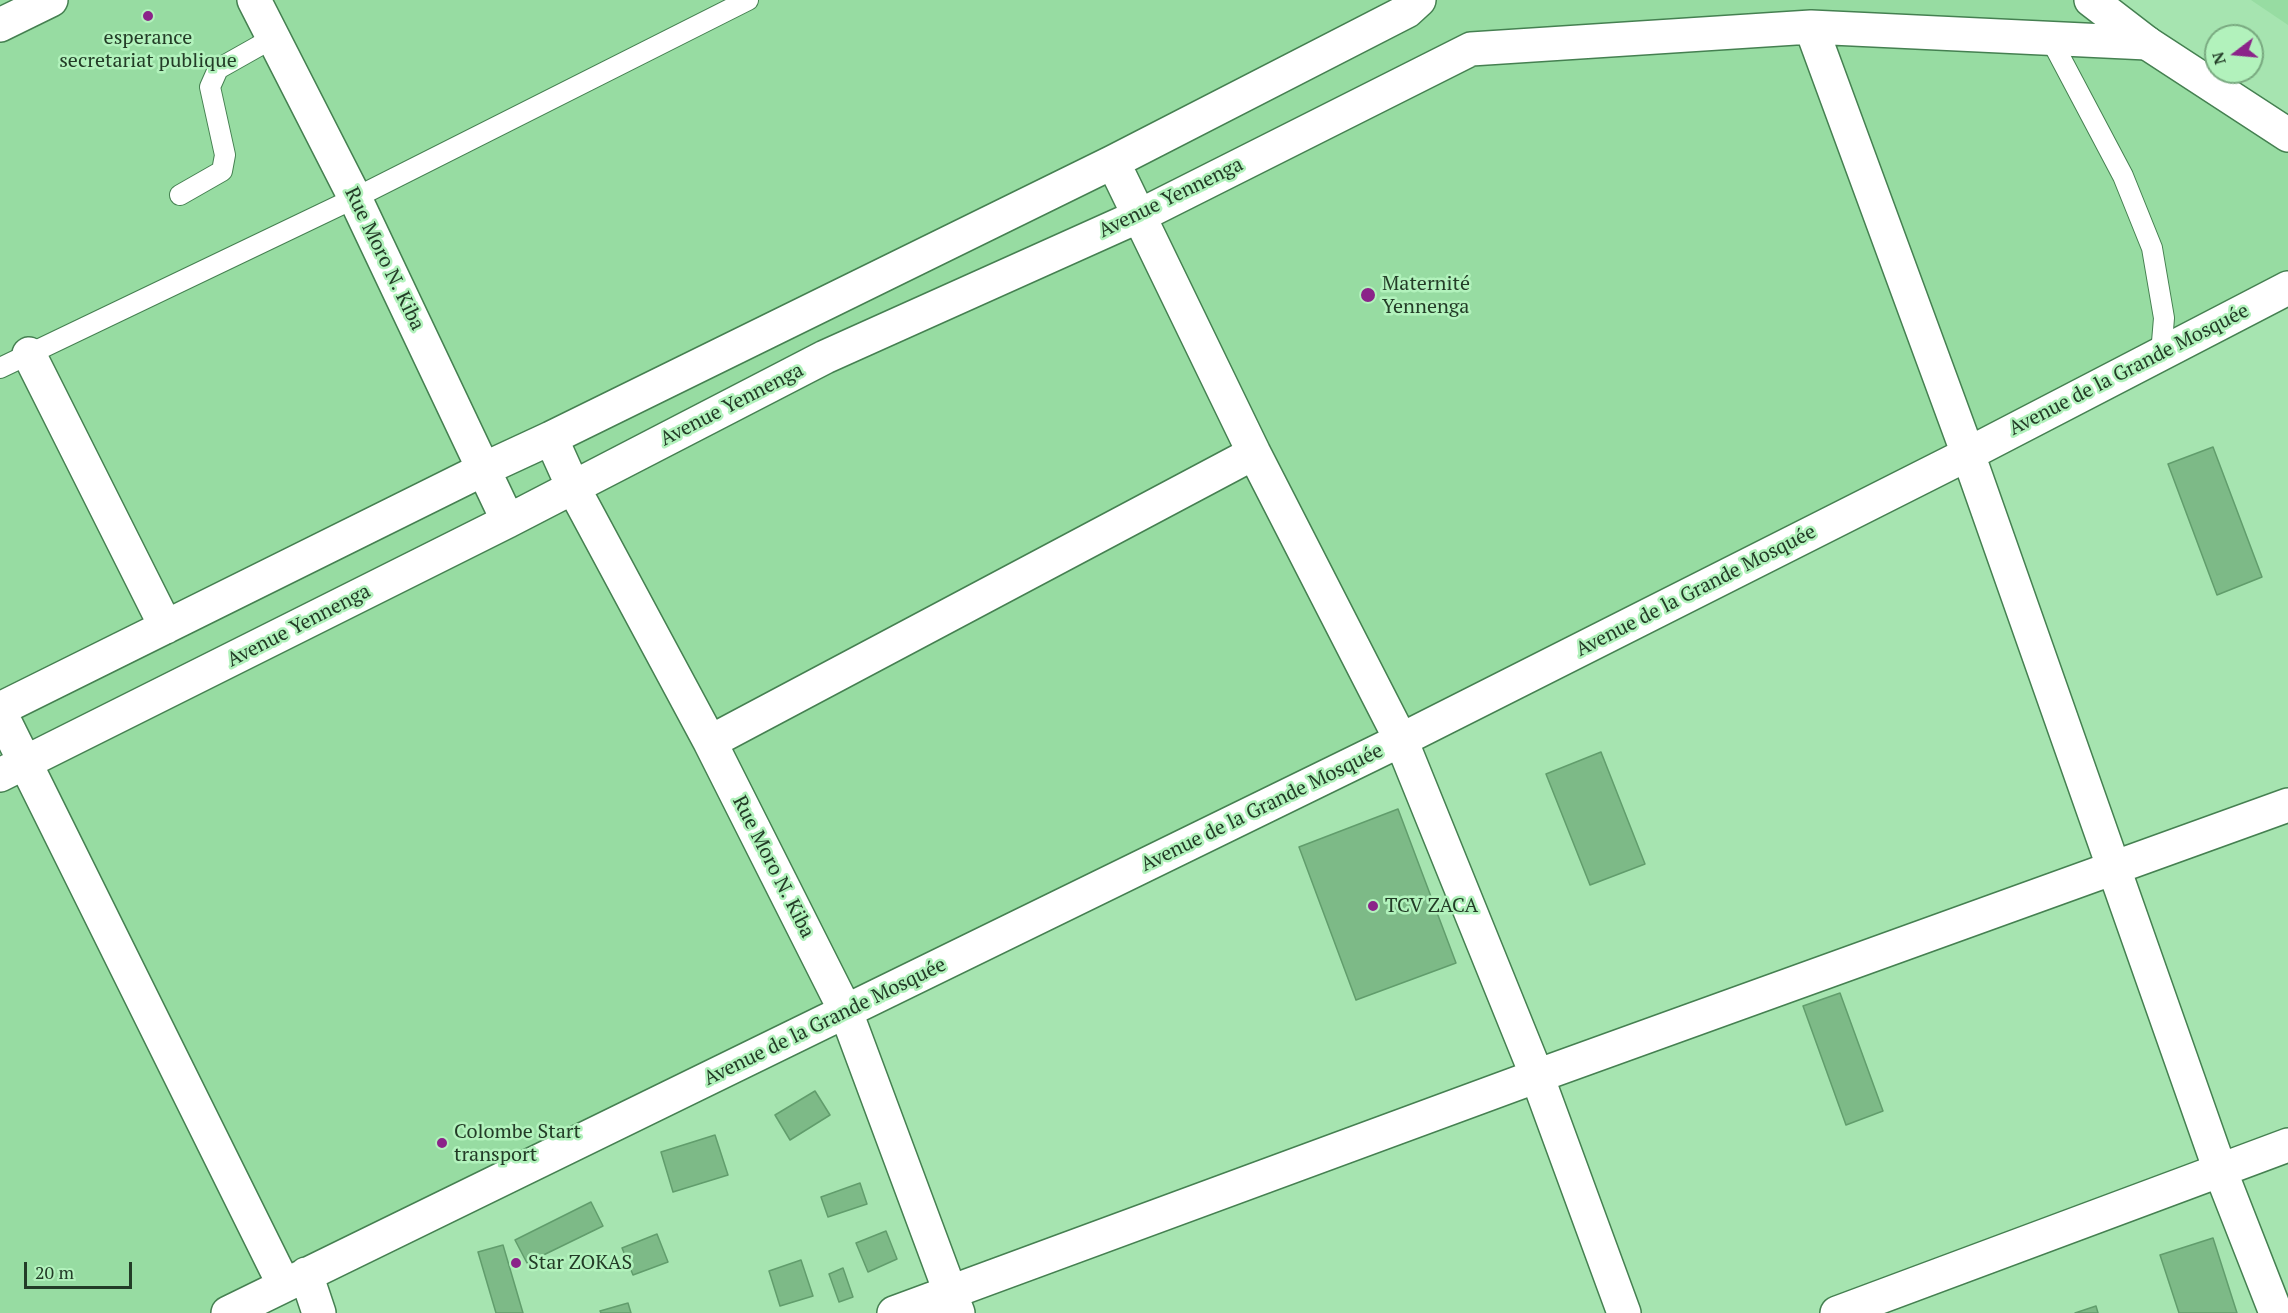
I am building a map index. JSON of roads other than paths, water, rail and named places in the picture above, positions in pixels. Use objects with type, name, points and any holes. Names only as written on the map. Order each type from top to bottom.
[{"type":"street","points":[[0,25],[51,0]]},
{"type":"street","name":"Rue Moro N. Kiba","points":[[254,0],[355,198],[508,521]]},
{"type":"street","points":[[319,1313],[295,1280],[13,769],[0,710],[484,469],[1113,162],[1407,11],[1419,0]]},
{"type":"street","points":[[2091,0],[2147,44],[2288,135]]},
{"type":"street","points":[[2147,44],[1811,27],[1968,454],[2220,1170],[2276,1313]]},
{"type":"street","name":"Avenue Yennenga","points":[[13,769],[508,521],[825,357],[1139,216],[1471,49],[1811,27]]},
{"type":"street","points":[[1113,162],[1254,453],[1401,740],[1537,1076],[1624,1313]]},
{"type":"street","name":"Avenue de la Grande Mosquée","points":[[228,1313],[1401,740],[1968,454],[2288,288]]},
{"type":"street","points":[[29,354],[166,627]]},
{"type":"street","name":"Rue Moro N. Kiba","points":[[551,438],[573,487],[710,742],[846,1012],[954,1303]]},
{"type":"street","points":[[710,742],[1254,453]]},
{"type":"street","points":[[894,1313],[954,1303],[1537,1076],[2288,806]]},
{"type":"street","points":[[1837,1313],[2288,1145]]},
{"type":"lane","points":[[0,368],[355,198],[748,0]]},
{"type":"lane","points":[[180,195],[222,171],[225,155],[210,87],[218,69],[273,38]]},
{"type":"lane","points":[[2050,38],[2123,176],[2152,248],[2164,318],[2162,354]]},
{"type":"place","name":"esperance secretariat publique","points":[[148,16]]},
{"type":"place","name":"Maternité Yennenga","points":[[1368,295]]},
{"type":"place","name":"TCV ZACA","points":[[1373,906]]},
{"type":"place","name":"Colombe Start transport","points":[[442,1143]]},
{"type":"place","name":"Star ZOKAS","points":[[516,1263]]}]
